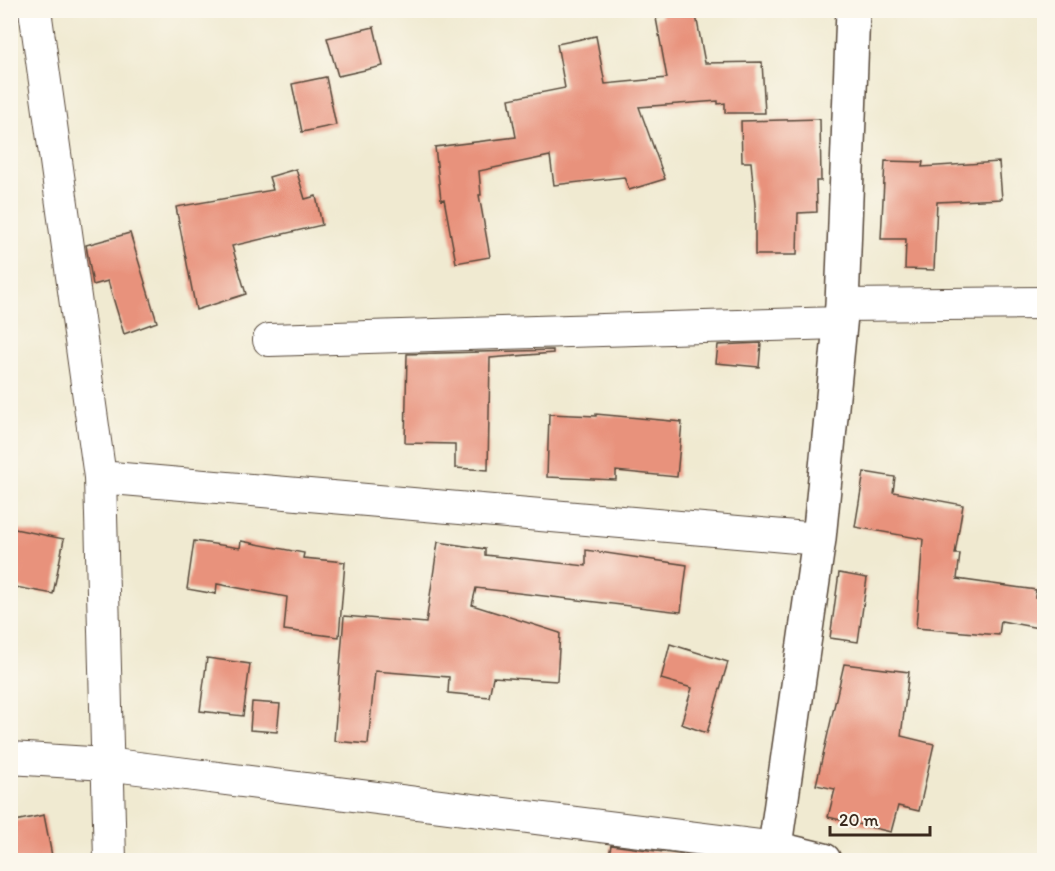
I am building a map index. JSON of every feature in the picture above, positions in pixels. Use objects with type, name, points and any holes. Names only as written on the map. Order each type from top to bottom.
[{"type":"street","points":[[35,10],[100,477],[110,861]]},
{"type":"street","points":[[774,854],[819,539],[840,314],[853,10]]},
{"type":"street","points":[[269,340],[1044,303]]},
{"type":"street","points":[[100,477],[819,539]]},
{"type":"street","points":[[10,758],[106,764],[824,861]]},
{"type":"building","points":[[661,10],[695,10],[705,63],[762,62],[765,113],[725,113],[725,103],[718,104],[718,101],[639,107],[665,179],[629,190],[624,177],[554,185],[550,156],[479,171],[481,195],[479,195],[490,257],[456,263],[444,199],[441,200],[435,147],[516,137],[509,99],[565,88],[557,44],[596,36],[605,84],[667,78],[656,18],[662,17]]},
{"type":"building","points":[[374,27],[383,66],[338,76],[327,38]]},
{"type":"building","points":[[326,77],[336,125],[302,132],[292,84]]},
{"type":"building","points":[[820,119],[821,181],[816,181],[817,212],[798,213],[797,255],[755,255],[755,205],[751,162],[742,162],[741,121]]},
{"type":"building","points":[[885,161],[923,162],[922,167],[999,162],[1002,199],[937,202],[934,270],[905,269],[906,239],[881,239]]},
{"type":"building","points":[[296,169],[305,199],[316,196],[322,225],[232,246],[246,294],[196,310],[176,207],[273,190],[269,177]]},
{"type":"building","points":[[130,233],[157,322],[124,334],[108,281],[93,285],[86,245]]},
{"type":"building","points":[[761,343],[759,367],[716,363],[718,345]]},
{"type":"building","points":[[553,350],[553,353],[490,358],[488,470],[455,468],[455,444],[405,443],[407,354]]},
{"type":"building","points":[[549,414],[596,416],[596,414],[682,422],[677,477],[616,471],[616,480],[547,477]]},
{"type":"building","points":[[864,472],[895,477],[893,492],[963,505],[955,554],[960,554],[957,579],[1036,590],[1035,597],[1044,598],[1044,629],[1001,621],[999,635],[916,628],[923,539],[855,527]]},
{"type":"building","points":[[10,528],[64,539],[53,594],[10,586]]},
{"type":"building","points":[[194,541],[240,548],[241,541],[304,553],[303,558],[345,562],[339,637],[284,630],[287,597],[217,584],[216,594],[187,589]]},
{"type":"building","points":[[438,542],[485,549],[485,555],[586,566],[586,550],[687,565],[681,612],[476,588],[472,605],[560,633],[557,681],[493,677],[489,697],[448,693],[449,677],[375,671],[368,744],[334,741],[344,616],[426,623]]},
{"type":"building","points":[[839,573],[867,578],[858,642],[830,638]]},
{"type":"building","points":[[670,644],[728,662],[707,733],[681,724],[692,688],[661,679]]},
{"type":"building","points":[[207,658],[250,664],[243,716],[200,711]]},
{"type":"building","points":[[844,664],[909,672],[901,736],[934,744],[919,811],[898,806],[891,832],[828,817],[835,789],[816,785]]},
{"type":"building","points":[[252,702],[280,704],[277,732],[250,730]]},
{"type":"building","points":[[44,815],[53,861],[10,861],[10,822]]},
{"type":"building","points":[[611,845],[730,861],[608,861]]}]
